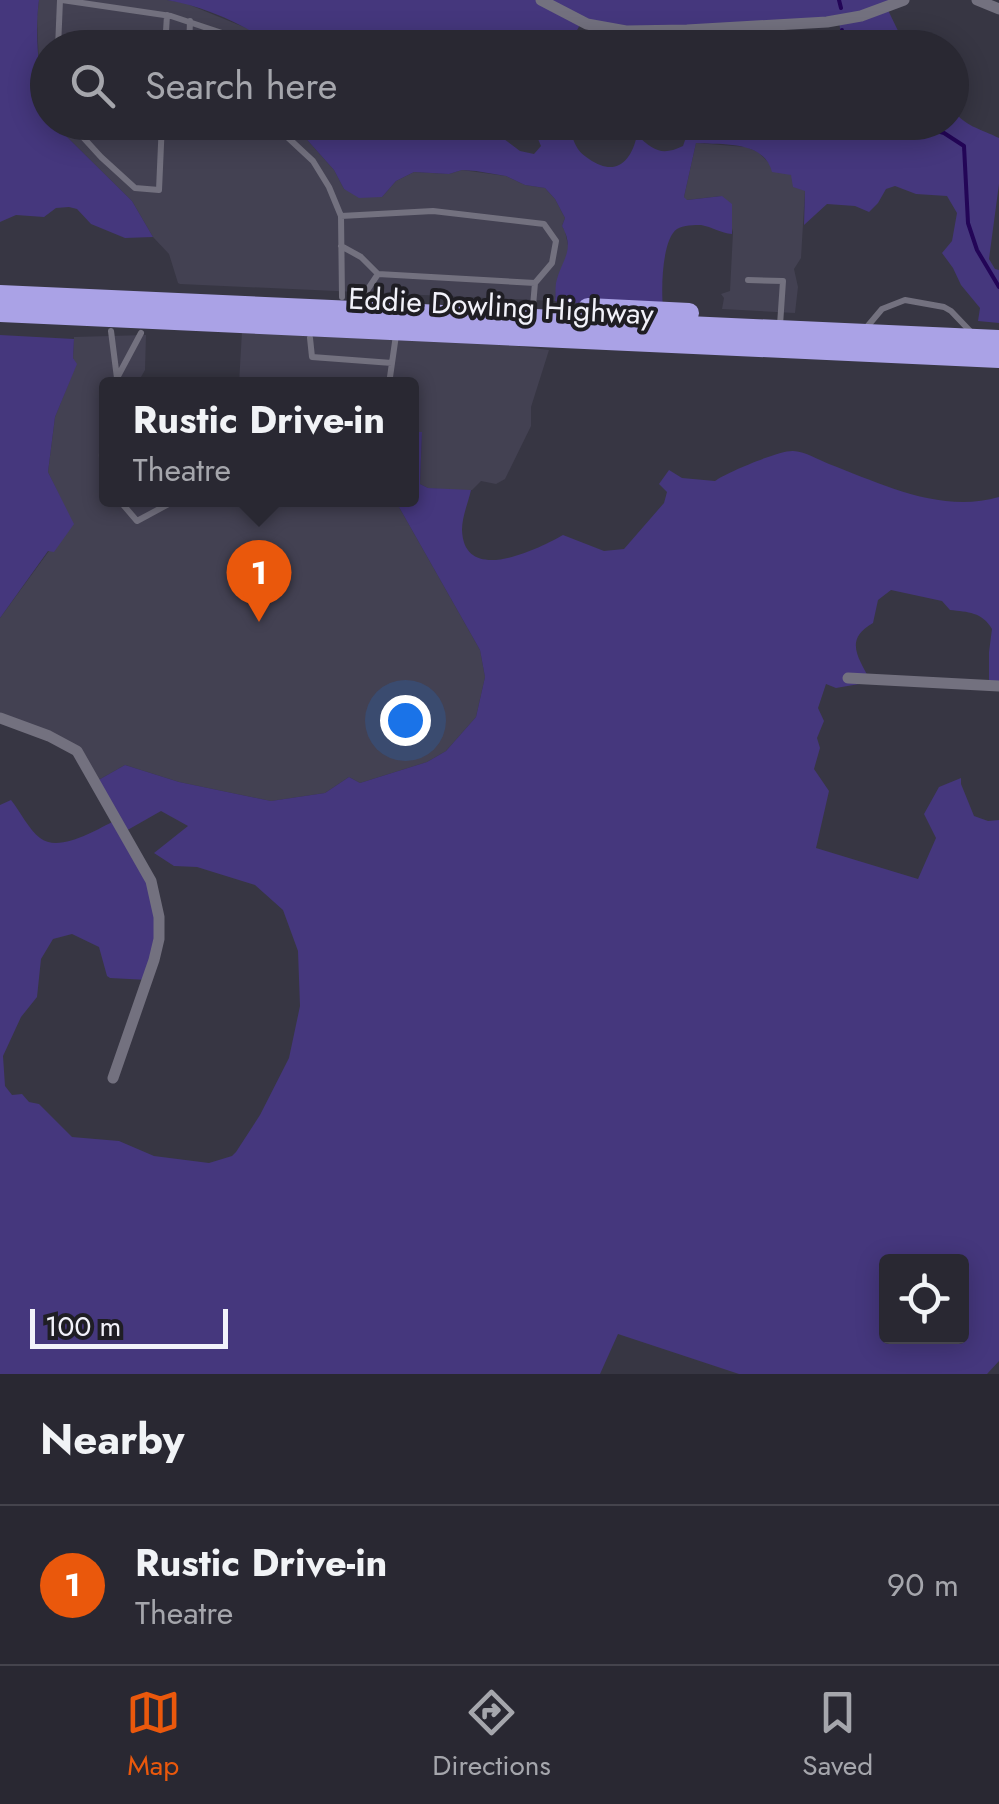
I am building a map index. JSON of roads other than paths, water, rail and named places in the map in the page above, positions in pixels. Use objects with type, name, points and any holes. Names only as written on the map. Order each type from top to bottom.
[{"type":"highway","points":[[0,282],[686,312],[820,332]]},
{"type":"highway","name":"Eddie Dowling Highway","points":[[0,295],[999,340]]},
{"type":"highway","name":"Eddie Dowling Highway","points":[[0,312],[999,358]]},
{"type":"highway","points":[[0,326],[310,338],[405,333]]},
{"type":"street","points":[[542,0],[588,24],[621,30]]},
{"type":"street","points":[[650,30],[795,24],[860,16],[904,0]]},
{"type":"street","points":[[977,0],[999,9]]},
{"type":"street","points":[[848,678],[999,686]]},
{"type":"street","points":[[0,718],[64,742],[77,751],[151,881],[160,917],[159,939],[113,1078]]},
{"type":"lane","points":[[59,30],[61,0],[167,16],[215,30]]},
{"type":"lane","points":[[166,30],[167,16]]},
{"type":"lane","points":[[189,30],[190,21]]},
{"type":"lane","points":[[85,140],[136,188],[159,190],[161,140]]},
{"type":"lane","points":[[290,140],[313,161],[341,216],[342,297]]},
{"type":"lane","points":[[341,216],[433,211],[544,224],[556,241],[552,263],[535,283],[533,306]]},
{"type":"lane","points":[[342,246],[378,274],[535,283]]},
{"type":"lane","points":[[366,298],[378,274]]},
{"type":"lane","points":[[748,280],[783,281],[780,325]]},
{"type":"lane","points":[[862,334],[882,310],[905,300],[951,311],[975,338]]},
{"type":"lane","points":[[111,331],[116,377]]},
{"type":"lane","points":[[118,377],[140,332]]},
{"type":"lane","points":[[390,377],[405,333]]},
{"type":"lane","points":[[310,338],[312,356],[392,363]]},
{"type":"lane","points":[[125,507],[136,521],[163,507]]},
{"type":"waterway","points":[[839,0],[841,8]]},
{"type":"waterway","points":[[955,140],[964,146],[968,223],[977,250],[999,287]]},
{"type":"place","name":"Rustic Drive-in","points":[[259,622]]}]
